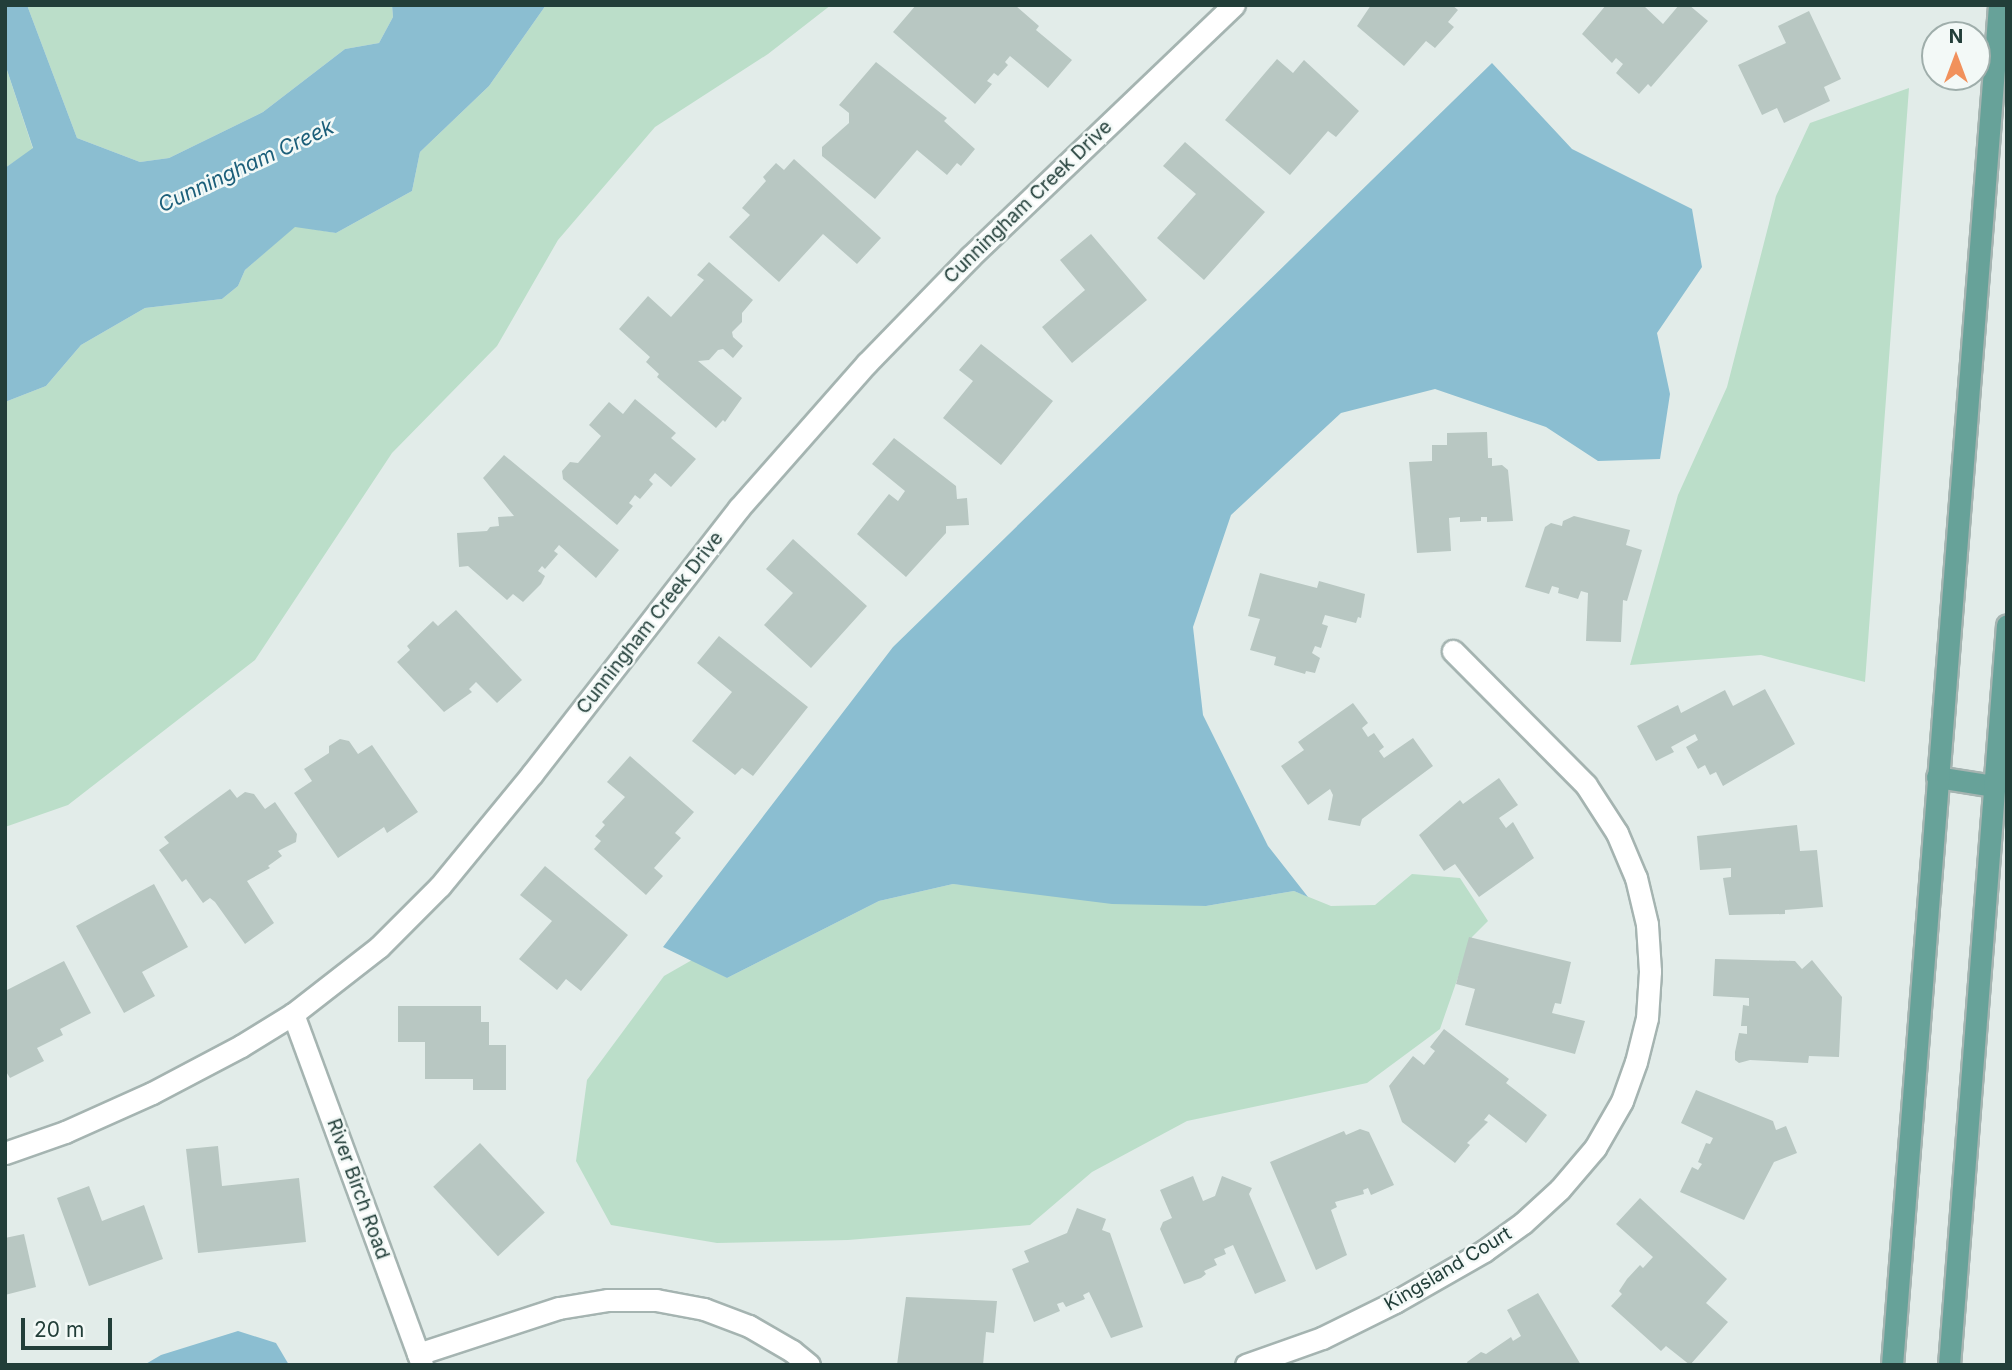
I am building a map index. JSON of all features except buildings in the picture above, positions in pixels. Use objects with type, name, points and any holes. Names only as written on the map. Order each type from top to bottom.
[{"type":"main road","points":[[1892,1365],[1999,5]]},
{"type":"main road","points":[[1949,1365],[2007,625]]},
{"type":"main road","points":[[1937,777],[1994,786]]},
{"type":"street","name":"Cunningham Creek Drive","points":[[5,1153],[65,1132],[152,1093],[241,1046],[293,1014],[379,947],[440,886],[532,774],[739,508],[867,363],[970,257],[1234,5]]},
{"type":"street","name":"Kingsland Court","points":[[1247,1365],[1322,1338],[1395,1302],[1484,1251],[1523,1223],[1560,1189],[1595,1148],[1622,1101],[1636,1062],[1647,1018],[1650,971],[1647,924],[1636,878],[1617,833],[1586,785],[1454,651]]},
{"type":"street","name":"River Birch Road","points":[[293,1014],[420,1359]]},
{"type":"street","points":[[420,1359],[559,1308],[607,1300],[656,1300],[704,1309],[749,1326],[792,1351],[809,1365]]},
{"type":"green space","points":[[27,5],[392,5],[393,17],[379,43],[345,49],[263,112],[169,158],[140,162],[77,138]]},
{"type":"green space","points":[[546,5],[831,5],[768,54],[655,127],[558,240],[497,346],[392,453],[255,660],[68,805],[5,827],[5,402],[46,386],[81,345],[145,308],[222,299],[238,286],[245,270],[295,226],[336,233],[412,191],[420,152],[489,86]]},
{"type":"green space","points":[[5,64],[33,149],[5,168]]},
{"type":"green space","points":[[1909,88],[1865,682],[1761,655],[1630,665],[1678,495],[1727,387],[1776,196],[1810,123]]},
{"type":"green space","points":[[1412,874],[1460,878],[1488,921],[1472,937],[1440,1029],[1367,1083],[1187,1121],[1092,1172],[1030,1225],[848,1240],[717,1243],[611,1225],[576,1161],[587,1080],[664,976],[692,960],[727,978],[879,901],[953,884],[1206,906],[1294,891],[1331,906],[1375,905]]},
{"type":"water","name":"Cunningham Creek","points":[[5,5],[27,5],[77,138],[140,162],[169,158],[263,112],[345,49],[379,43],[393,17],[392,5],[546,5],[489,86],[420,152],[412,191],[336,233],[295,227],[245,270],[238,286],[222,299],[145,308],[81,345],[46,386],[5,402],[5,168],[33,148],[5,64]]},
{"type":"water","points":[[1492,63],[1572,149],[1692,209],[1702,267],[1657,333],[1670,394],[1660,459],[1598,461],[1546,427],[1435,389],[1341,413],[1231,515],[1193,627],[1203,715],[1268,846],[1308,897],[1294,891],[1206,906],[1112,904],[953,884],[879,901],[727,978],[663,947],[893,647]]},
{"type":"water","points":[[238,1331],[276,1343],[289,1365],[144,1365],[161,1355]]}]
